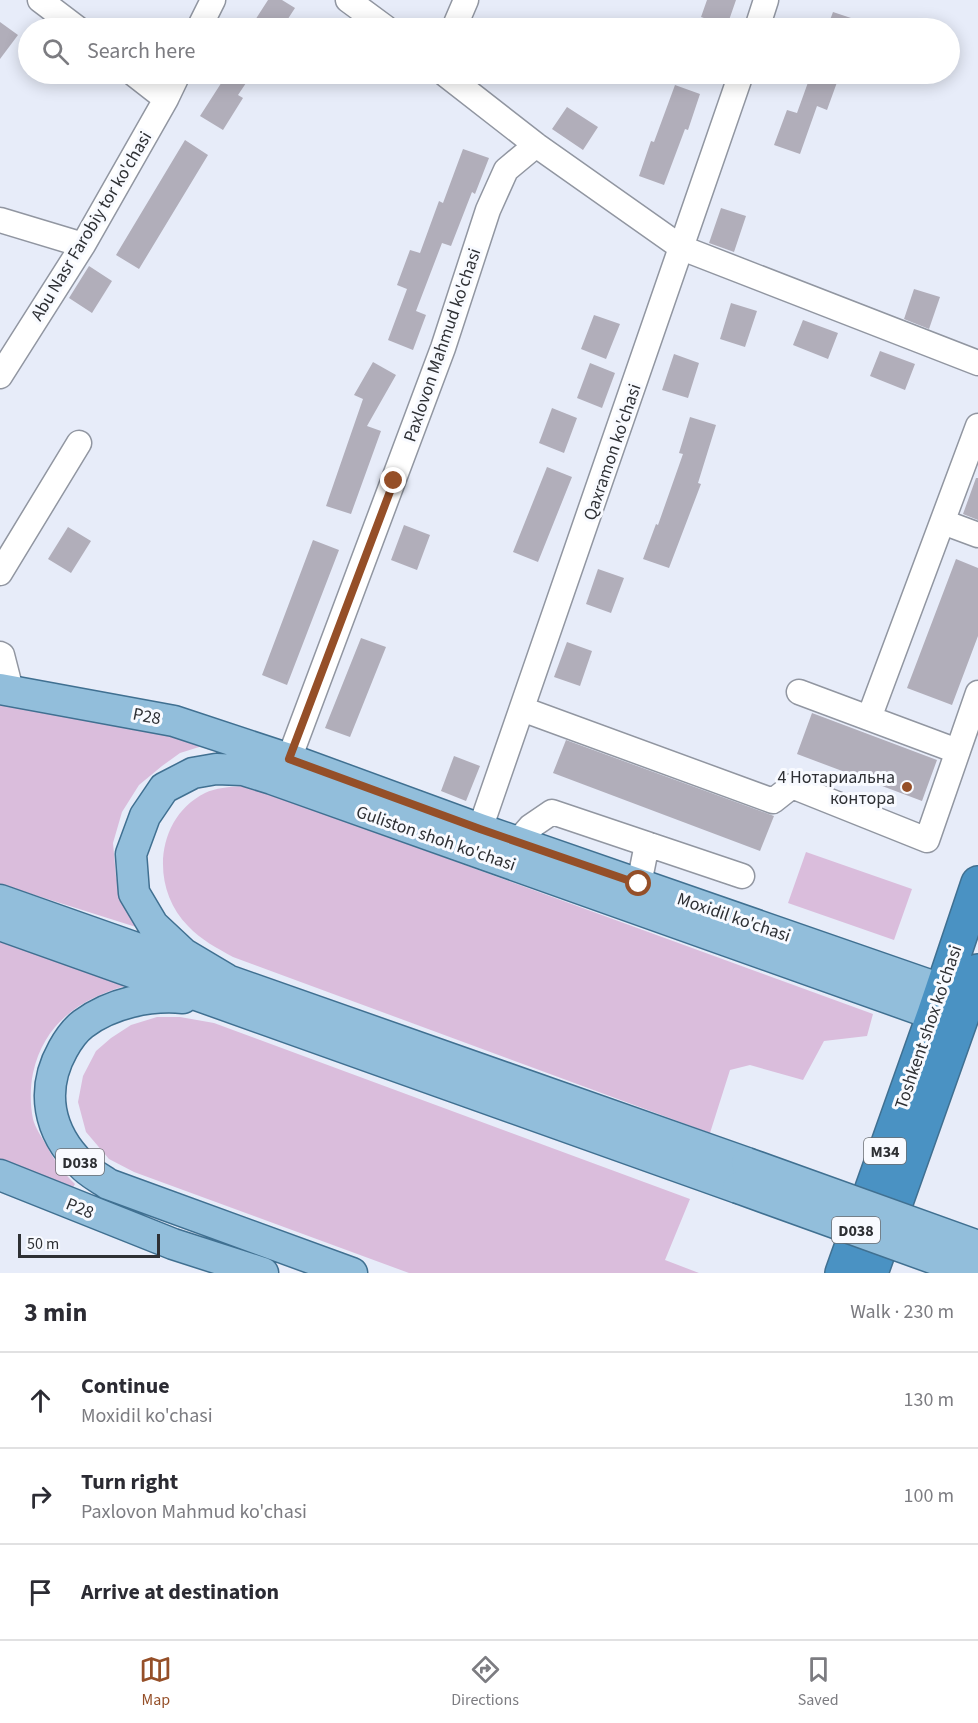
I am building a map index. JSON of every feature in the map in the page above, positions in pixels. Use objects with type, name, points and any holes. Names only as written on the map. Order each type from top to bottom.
[{"type":"highway","name":"Toshkent shox ko'chasi","points":[[871,1273],[956,999],[978,883]]},
{"type":"highway","name":"Toshkent shox ko'chasi","points":[[842,1273],[956,999]]},
{"type":"main road","name":"Р28","points":[[6,689],[174,721],[289,759]]},
{"type":"main road","name":"Moxidil ko'chasi","points":[[289,759],[956,999]]},
{"type":"main road","name":"Guliston shoh ko'chasi","points":[[221,991],[153,925],[134,893],[131,854],[145,816],[164,788],[193,773],[216,769],[243,770],[272,779],[956,999]]},
{"type":"main road","name":"Guliston shoh ko'chasi","points":[[0,900],[221,991]]},
{"type":"main road","name":"Guliston shoh ko'chasi","points":[[0,925],[221,991],[742,1175],[978,1246]]},
{"type":"main road","name":"Guliston shoh ko'chasi","points":[[221,991],[180,998],[146,998],[112,1008],[83,1024],[68,1041],[54,1065],[49,1088],[52,1116],[66,1146],[83,1166],[108,1184],[313,1266],[352,1273]]},
{"type":"main road","name":"Р28","points":[[0,1175],[173,1244],[263,1273]]},
{"type":"main road","name":"Guliston shoh ko'chasi","points":[[742,1175],[974,1273]]},
{"type":"street","points":[[40,0],[63,18]]},
{"type":"street","points":[[204,18],[213,0]]},
{"type":"street","points":[[348,0],[372,18]]},
{"type":"street","points":[[458,18],[466,0]]},
{"type":"street","points":[[760,18],[766,0]]},
{"type":"street","points":[[147,84],[166,99]]},
{"type":"street","name":"Abu Nasr Farobiy tor ko'chasi","points":[[0,376],[83,245],[173,84]]},
{"type":"street","points":[[458,84],[536,145],[682,248],[978,363]]},
{"type":"street","name":"Qaxramon ko'chasi","points":[[480,829],[738,84]]},
{"type":"street","name":"Paxlovon Mahmud ko'chasi","points":[[289,759],[443,348],[488,210],[506,170],[536,145]]},
{"type":"street","points":[[0,220],[83,245]]},
{"type":"street","points":[[869,718],[978,426]]},
{"type":"street","points":[[0,573],[79,443]]},
{"type":"street","points":[[943,522],[978,535]]},
{"type":"street","points":[[0,654],[6,689]]},
{"type":"street","points":[[799,692],[957,751]]},
{"type":"street","points":[[522,709],[773,801],[792,786],[927,840],[978,693]]},
{"type":"street","points":[[517,842],[530,828],[552,812],[742,876]]},
{"type":"street","points":[[639,884],[647,844]]},
{"type":"shaded area","points":[[0,702],[212,743],[180,753],[162,766],[139,785],[122,812],[113,843],[116,876],[123,905],[136,927],[0,884]]},
{"type":"shaded area","points":[[241,786],[268,793],[873,1014],[867,1036],[824,1041],[803,1080],[750,1065],[730,1070],[710,1133],[233,957],[198,935],[176,910],[163,874],[163,855],[176,819],[188,804],[209,791]]},
{"type":"shaded area","points":[[806,852],[912,889],[894,940],[788,903]]},
{"type":"shaded area","points":[[0,937],[137,983],[101,995],[70,1012],[47,1038],[33,1073],[31,1102],[33,1119],[55,1160],[75,1184],[72,1189],[0,1163]]},
{"type":"shaded area","points":[[157,1017],[180,1017],[214,1023],[690,1199],[665,1260],[699,1273],[409,1273],[134,1172],[109,1159],[86,1132],[78,1102],[83,1076],[96,1051],[131,1025]]},
{"type":"building","points":[[268,0],[282,0],[295,8],[288,18],[256,18]]},
{"type":"building","points":[[707,0],[736,0],[730,18],[701,17]]},
{"type":"building","points":[[833,12],[851,18],[831,18]]},
{"type":"building","points":[[0,22],[18,35],[0,59]]},
{"type":"building","points":[[221,84],[245,84],[238,95],[243,98],[223,130],[200,116]]},
{"type":"building","points":[[807,84],[836,84],[827,110],[817,106],[800,154],[774,145],[787,110],[797,113]]},
{"type":"building","points":[[675,85],[700,94],[688,130],[685,129],[664,185],[639,176]]},
{"type":"building","points":[[567,107],[598,127],[583,150],[552,129]]},
{"type":"building","points":[[185,140],[208,155],[139,269],[116,255]]},
{"type":"building","points":[[463,149],[489,158],[475,194],[472,192],[451,246],[442,243],[416,311],[426,315],[413,350],[388,340],[407,289],[397,285],[410,250],[420,253],[439,201],[443,203]]},
{"type":"building","points":[[721,208],[746,216],[734,252],[709,243]]},
{"type":"building","points":[[89,266],[112,281],[92,313],[69,298]]},
{"type":"building","points":[[914,289],[940,297],[929,329],[904,319]]},
{"type":"building","points":[[731,303],[757,311],[745,347],[720,339]]},
{"type":"building","points":[[594,315],[620,324],[606,359],[581,349]]},
{"type":"building","points":[[803,320],[838,333],[828,359],[793,345]]},
{"type":"building","points":[[880,351],[915,364],[905,390],[870,376]]},
{"type":"building","points":[[674,354],[699,363],[688,398],[662,390]]},
{"type":"building","points":[[373,362],[396,375],[367,426],[381,431],[351,514],[326,506],[363,399],[354,395]]},
{"type":"building","points":[[590,363],[615,373],[602,408],[577,398]]},
{"type":"building","points":[[552,408],[577,418],[564,453],[539,443]]},
{"type":"building","points":[[690,417],[716,425],[698,483],[701,484],[669,568],[643,559],[656,524],[658,525],[683,454],[679,453]]},
{"type":"building","points":[[547,467],[572,477],[538,562],[513,552]]},
{"type":"building","points":[[976,478],[978,478],[978,520],[963,514]]},
{"type":"building","points":[[404,525],[430,535],[417,570],[391,560]]},
{"type":"building","points":[[68,527],[91,541],[71,573],[48,559]]},
{"type":"building","points":[[313,540],[339,550],[287,685],[262,675]]},
{"type":"building","points":[[956,559],[978,568],[978,636],[952,705],[907,688]]},
{"type":"building","points":[[598,569],[624,578],[611,613],[586,604]]},
{"type":"building","points":[[361,638],[386,647],[350,737],[325,728]]},
{"type":"building","points":[[567,642],[592,651],[580,686],[554,677]]},
{"type":"building","points":[[812,713],[937,760],[922,801],[797,754]]},
{"type":"building","points":[[566,740],[774,816],[760,851],[553,773]]},
{"type":"building","points":[[454,756],[480,766],[466,801],[441,791]]},
{"type":"place","name":"4 Нотариальна контора","points":[[907,787]]},
{"type":"route","points":[[394,481],[289,759],[639,884]]}]
